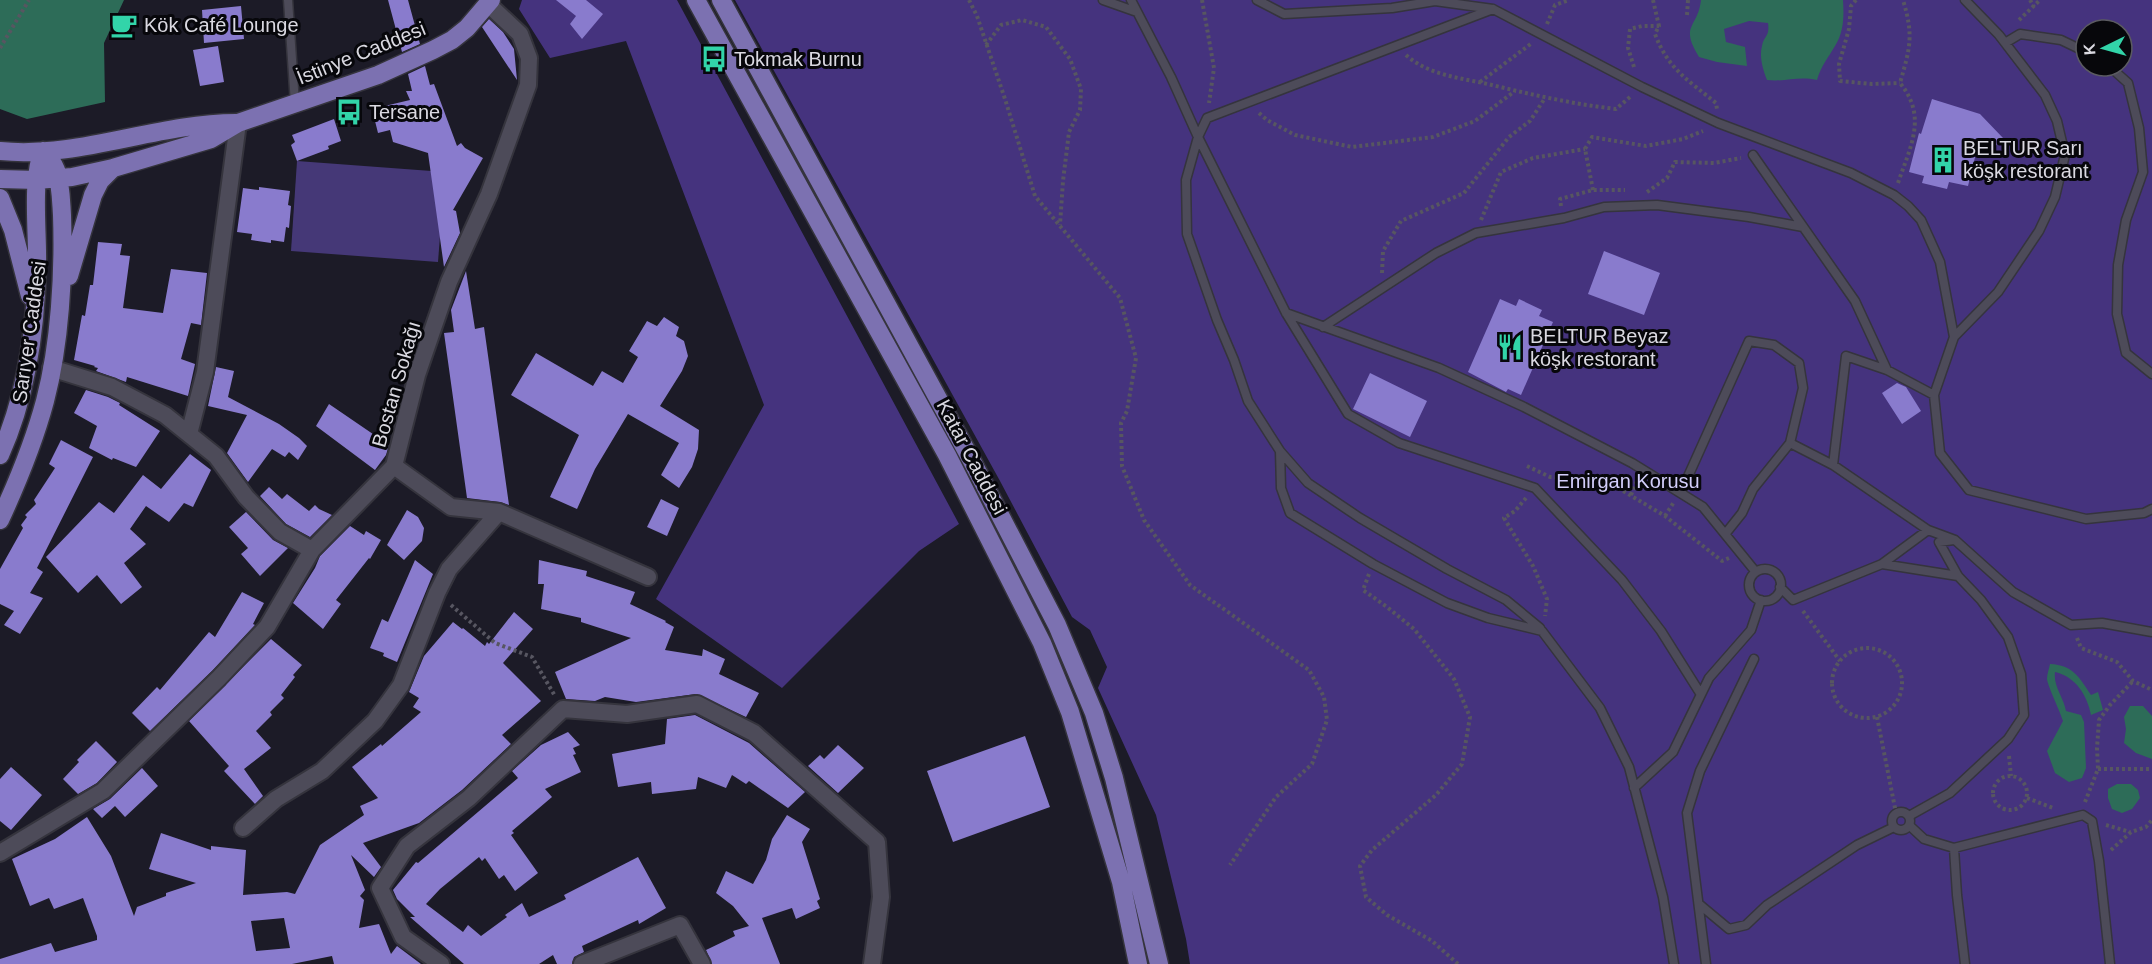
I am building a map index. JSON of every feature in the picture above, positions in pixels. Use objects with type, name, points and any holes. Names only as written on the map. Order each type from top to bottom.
[{"type":"main road","name":"Katar Caddesi","points":[[696,0],[946,455],[1042,643],[1070,712],[1089,775],[1121,882],[1138,964]]},
{"type":"main road","name":"Katar Caddesi","points":[[722,0],[972,461],[1057,625],[1094,713],[1114,778],[1159,964]]},
{"type":"main road","name":"İstinye Caddesi","points":[[0,179],[58,179],[113,168],[211,139],[238,123],[378,75],[433,50],[452,40],[467,28],[489,1]]},
{"type":"main road","name":"İstinye Caddesi","points":[[0,151],[44,151],[80,147],[189,125],[238,123]]},
{"type":"main road","points":[[44,151],[54,164],[58,179]]},
{"type":"main road","name":"Sarıyer Caddesi","points":[[1,449],[18,402],[34,312],[37,260],[37,171],[44,151]]},
{"type":"main road","points":[[60,304],[93,195],[100,181],[113,168]]},
{"type":"main road","name":"Sarıyer Caddesi","points":[[0,520],[28,456],[45,399],[51,368],[60,304],[63,238],[58,179]]},
{"type":"main road","points":[[0,198],[13,230],[34,312]]},
{"type":"street","name":"Bostan Sokağı","points":[[0,854],[103,791],[219,678],[267,627],[312,550],[394,466],[417,375],[449,282],[489,194],[528,85],[529,58],[520,34],[489,1]]},
{"type":"street","points":[[189,434],[205,372],[238,123]]},
{"type":"street","points":[[51,368],[112,387],[165,415],[216,456],[246,497],[280,532],[312,550]]},
{"type":"street","points":[[394,466],[451,507],[499,512],[648,577]]},
{"type":"street","points":[[243,828],[276,799],[322,771],[375,721],[400,685],[437,592],[450,569],[499,512]]},
{"type":"street","points":[[441,964],[403,938],[380,888],[407,846],[470,798],[562,710],[627,714],[697,704],[754,733],[877,842],[881,897],[872,964]]},
{"type":"street","points":[[582,964],[680,925],[702,964]]},
{"type":"lane","points":[[288,0],[295,104]]},
{"type":"lane","points":[[1103,0],[1137,12]]},
{"type":"lane","points":[[1131,0],[1286,313],[1348,414],[1399,443],[1534,488],[1622,579],[1661,631],[1700,693]]},
{"type":"lane","points":[[1257,0],[1284,14],[1392,8],[1435,1],[1493,9],[1642,87],[1718,123],[1851,173],[1893,195],[1921,220],[1940,262],[1954,337]]},
{"type":"lane","points":[[1489,0],[1493,9]]},
{"type":"lane","points":[[1965,0],[1999,35],[2045,95],[2057,121],[2065,155],[2055,197],[2039,231],[1998,292],[1954,337],[1934,395],[1940,453],[1969,490],[2086,519],[2144,513],[2152,509]]},
{"type":"lane","points":[[1493,9],[1207,118],[1198,137],[1186,180],[1187,234],[1248,401],[1280,451],[1308,483],[1360,519],[1506,600],[1542,631],[1599,708],[1629,767],[1663,897],[1674,964]]},
{"type":"lane","points":[[2005,43],[2020,34],[2061,40],[2074,46]]},
{"type":"lane","points":[[2122,78],[2128,83],[2139,128],[2143,172],[2126,220],[2118,265],[2117,314],[2126,352],[2152,374]]},
{"type":"lane","points":[[1753,155],[1855,301],[1887,370]]},
{"type":"lane","points":[[2143,172],[2152,167]]},
{"type":"lane","points":[[1323,327],[1436,253],[1476,233],[1564,218],[1604,207],[1647,206],[1749,217],[1803,227]]},
{"type":"lane","points":[[1286,313],[1439,368],[1524,407],[1632,463],[1703,507],[1755,571]]},
{"type":"lane","points":[[1681,492],[1749,341],[1774,345],[1799,363],[1803,388],[1790,443],[1753,489],[1742,513],[1726,533]]},
{"type":"lane","points":[[1833,465],[1846,356],[1887,370],[1934,395]]},
{"type":"lane","points":[[1790,443],[1833,465],[1928,530],[1954,540],[2013,592],[2071,625],[2102,623],[2152,632]]},
{"type":"lane","points":[[1280,451],[1281,488],[1290,513],[1373,564],[1448,603],[1488,618],[1542,631]]},
{"type":"lane","points":[[1780,588],[1772,599],[1761,600],[1753,596],[1749,580],[1755,571],[1771,570],[1779,578],[1780,588],[1793,600],[1882,564],[1928,530]]},
{"type":"lane","points":[[1894,827],[1902,831],[1910,821],[1950,793],[2008,740],[2024,715],[2021,674],[2008,637],[1982,600],[1958,576],[1939,542],[1954,540]]},
{"type":"lane","points":[[1882,564],[1958,576]]},
{"type":"lane","points":[[1634,788],[1673,752],[1709,678],[1751,630],[1761,600]]},
{"type":"lane","points":[[1706,964],[1688,813],[1700,771],[1754,659]]},
{"type":"lane","points":[[1894,827],[1893,818],[1900,812],[1924,839],[1954,848],[2083,815],[2092,821],[2099,861],[2110,964]]},
{"type":"lane","points":[[1699,904],[1729,929],[1746,925],[1767,905],[1857,844],[1894,827]]},
{"type":"lane","points":[[1954,848],[1965,964]]},
{"type":"path","points":[[0,48],[29,0]]},
{"type":"path","points":[[969,0],[987,45],[1035,196],[1120,298],[1136,358],[1127,411],[1121,423],[1122,466],[1144,520],[1190,585],[1309,670],[1324,697],[1327,720],[1311,764],[1276,796],[1230,865]]},
{"type":"path","points":[[1202,0],[1215,68],[1207,118]]},
{"type":"path","points":[[1480,82],[1543,35],[1555,5],[1569,0]]},
{"type":"path","points":[[1593,190],[1585,148],[1592,137],[1646,146],[1664,144],[1683,139],[1718,123],[1716,103],[1677,71],[1662,52],[1655,34],[1659,26],[1653,0]]},
{"type":"path","points":[[1687,15],[1688,0]]},
{"type":"path","points":[[1856,0],[1851,6],[1849,29],[1839,64],[1840,81],[1872,84],[1900,83]]},
{"type":"path","points":[[1900,83],[1911,40],[1903,0]]},
{"type":"path","points":[[2030,0],[2034,7]]},
{"type":"path","points":[[1999,35],[2022,18],[2040,0]]},
{"type":"path","points":[[987,45],[1000,25],[1022,20],[1046,27],[1070,59],[1081,89],[1080,110],[1069,132],[1060,226]]},
{"type":"path","points":[[1633,82],[1635,65],[1629,48],[1630,29],[1659,26]]},
{"type":"path","points":[[1396,46],[1417,65],[1454,77],[1545,98],[1616,109],[1642,87]]},
{"type":"path","points":[[1893,195],[1916,129],[1911,96],[1900,83]]},
{"type":"path","points":[[1247,103],[1267,120],[1294,135],[1352,147],[1433,136],[1475,121],[1515,91]]},
{"type":"path","points":[[1382,289],[1383,251],[1401,221],[1464,194],[1509,137],[1530,121],[1545,98]]},
{"type":"path","points":[[1476,233],[1501,172],[1533,158],[1585,148]]},
{"type":"path","points":[[1647,192],[1667,178],[1675,162],[1714,163],[1753,155]]},
{"type":"path","points":[[1527,466],[1550,477],[1603,479],[1665,516],[1722,561],[1740,551]]},
{"type":"path","points":[[1534,488],[1515,511],[1504,518],[1533,566],[1547,599],[1542,631]]},
{"type":"path","points":[[1373,564],[1363,590],[1414,629],[1454,679],[1470,717],[1461,764],[1436,795],[1372,850],[1360,866],[1366,897],[1387,915],[1432,941],[1458,964]]},
{"type":"path","points":[[437,592],[495,643],[532,657],[562,710]]},
{"type":"path","points":[[1793,600],[1812,621],[1840,660]]},
{"type":"path","points":[[2071,625],[2081,648],[2117,662],[2133,681],[2152,690]]},
{"type":"path","points":[[1860,649],[1874,649],[1885,653],[1898,668],[1902,682],[1900,694],[1888,711],[1877,717],[1861,718],[1849,714],[1842,708],[1835,698],[1832,680],[1840,660],[1860,649]]},
{"type":"path","points":[[2085,800],[2098,769],[2099,720],[2133,681]]},
{"type":"path","points":[[1877,717],[1896,814]]},
{"type":"path","points":[[2098,769],[2152,769]]},
{"type":"path","points":[[2014,776],[2026,786],[2027,797],[2020,807],[2004,809],[1995,802],[1993,790],[1998,780],[2014,776]]},
{"type":"path","points":[[2027,797],[2051,808],[2059,808]]},
{"type":"path","points":[[2099,861],[2131,832],[2146,827],[2152,820]]},
{"type":"path","points":[[2092,821],[2131,832]]},
{"type":"shaded area","points":[[0,0],[124,0],[104,43],[105,102],[27,119],[0,109]]},
{"type":"shaded area","points":[[1701,0],[1843,0],[1842,30],[1817,80],[1767,80],[1761,50],[1768,34],[1768,23],[1749,21],[1724,29],[1726,42],[1745,47],[1747,66],[1699,57],[1690,39],[1690,32]]},
{"type":"shaded area","points":[[297,161],[445,172],[438,262],[291,251]]},
{"type":"shaded area","points":[[2050,664],[2064,667],[2075,673],[2091,695],[2098,692],[2103,710],[2091,715],[2087,701],[2075,683],[2055,672],[2066,711],[2081,715],[2084,722],[2086,768],[2082,778],[2069,782],[2055,773],[2047,751],[2063,721],[2047,679]]},
{"type":"shaded area","points":[[2130,706],[2143,706],[2152,716],[2152,759],[2136,753],[2124,743],[2126,729],[2124,717]]},
{"type":"shaded area","points":[[2117,784],[2131,784],[2138,790],[2140,798],[2132,809],[2122,813],[2112,809],[2108,798],[2108,789]]},
{"type":"green space","points":[[522,0],[677,0],[959,524],[919,551],[782,688],[656,599],[764,405],[626,41],[550,58],[519,9]]},
{"type":"green space","name":"Emirgan Korusu","points":[[735,0],[2152,0],[2152,964],[1190,964],[1156,815],[1098,688],[1107,667],[1090,630],[1072,617],[1000,481]]},
{"type":"building","points":[[388,0],[408,0],[420,44],[402,52]]},
{"type":"building","points":[[556,0],[586,0],[603,14],[582,39],[570,24],[576,16]]},
{"type":"building","points":[[241,6],[244,39],[204,43],[202,10]]},
{"type":"building","points":[[489,19],[503,32],[514,49],[517,80],[482,27]]},
{"type":"building","points":[[218,46],[224,82],[200,86],[193,50]]},
{"type":"building","points":[[425,66],[430,85],[434,84],[457,146],[461,143],[465,148],[483,158],[453,210],[456,211],[460,233],[444,267],[428,153],[393,142],[390,130],[378,133],[372,109],[410,100],[406,91],[412,91],[408,74]]},
{"type":"building","points":[[1932,99],[1980,114],[2003,138],[1991,151],[1979,141],[1968,186],[1949,182],[1947,189],[1922,183],[1924,176],[1909,172],[1919,133],[1921,134]]},
{"type":"building","points":[[334,119],[341,141],[328,146],[329,149],[297,161],[291,145],[295,142],[292,135]]},
{"type":"building","points":[[259,187],[290,191],[289,228],[286,227],[284,242],[251,240],[252,234],[237,232],[243,188],[259,190]]},
{"type":"building","points":[[98,242],[122,244],[120,255],[130,256],[123,308],[163,313],[171,269],[207,273],[201,325],[191,323],[181,359],[195,364],[188,396],[127,377],[126,382],[96,371],[98,368],[95,366],[74,360],[82,315],[85,316],[90,285],[93,285]]},
{"type":"building","points":[[1604,251],[1660,273],[1644,315],[1588,294]]},
{"type":"building","points":[[466,271],[475,329],[484,327],[509,505],[467,498],[444,333],[454,332],[451,310]]},
{"type":"building","name":"BELTUR Beyaz köşk restorant","points":[[1500,299],[1516,306],[1519,299],[1542,310],[1539,316],[1553,322],[1521,395],[1508,389],[1506,392],[1468,372]]},
{"type":"building","points":[[664,317],[679,327],[676,336],[684,341],[688,356],[682,371],[660,406],[699,430],[698,449],[692,467],[679,488],[661,475],[679,443],[628,414],[595,469],[577,509],[550,497],[579,435],[511,395],[536,353],[593,386],[602,371],[623,383],[638,357],[629,351],[647,321],[657,326]]},
{"type":"building","points":[[216,367],[234,371],[228,397],[279,424],[307,446],[298,460],[289,452],[285,457],[272,449],[248,482],[227,453],[247,415],[208,406]]},
{"type":"building","points":[[1370,373],[1427,401],[1410,437],[1353,409]]},
{"type":"building","points":[[1897,383],[1906,387],[1921,411],[1902,424],[1882,393]]},
{"type":"building","points":[[86,390],[120,403],[119,405],[160,431],[136,467],[113,458],[112,460],[89,448],[97,426],[74,413]]},
{"type":"building","points":[[329,404],[389,445],[386,455],[375,470],[316,426]]},
{"type":"building","points":[[61,440],[93,457],[37,568],[43,572],[30,593],[43,598],[20,634],[4,625],[14,611],[0,604],[0,569],[23,528],[21,525],[27,517],[25,515],[36,504],[34,500],[55,468],[49,464]]},
{"type":"building","points":[[190,454],[211,470],[193,507],[184,503],[169,522],[146,506],[130,529],[146,544],[124,563],[142,587],[121,604],[97,575],[78,593],[46,557],[99,502],[114,513],[143,475],[161,489]]},
{"type":"building","points":[[269,487],[282,499],[287,494],[309,511],[315,505],[332,515],[310,537],[286,524],[260,496]]},
{"type":"building","points":[[661,499],[679,508],[667,536],[647,527]]},
{"type":"building","points":[[407,510],[418,517],[424,528],[422,541],[404,560],[387,545]]},
{"type":"building","points":[[246,512],[273,540],[288,548],[260,576],[241,554],[248,548],[229,527]]},
{"type":"building","points":[[350,526],[364,535],[366,531],[381,540],[370,559],[336,600],[341,604],[323,629],[293,603],[320,556]]},
{"type":"building","points":[[415,560],[433,574],[397,662],[383,656],[384,653],[370,648],[382,619],[388,622]]},
{"type":"building","points":[[539,560],[587,571],[586,576],[635,592],[630,604],[674,627],[665,650],[702,656],[703,649],[725,659],[719,674],[759,693],[746,717],[696,694],[636,702],[605,697],[595,701],[566,699],[555,672],[631,638],[581,622],[581,618],[541,609],[544,584],[538,584]]},
{"type":"building","points":[[242,592],[264,603],[253,624],[255,625],[212,671],[150,731],[132,713],[157,687],[160,690],[209,632],[215,637]]},
{"type":"building","points":[[514,612],[533,629],[503,663],[541,701],[502,735],[511,744],[462,790],[419,823],[363,843],[381,867],[374,877],[351,855],[365,890],[360,896],[364,900],[359,928],[379,924],[391,954],[397,946],[421,964],[334,964],[332,956],[292,964],[0,964],[0,959],[51,943],[55,952],[97,940],[83,898],[54,909],[49,898],[30,906],[12,859],[55,839],[87,817],[111,856],[134,916],[137,907],[166,896],[166,893],[196,883],[149,869],[161,833],[211,850],[211,846],[246,850],[243,895],[287,892],[295,894],[320,845],[364,815],[360,806],[378,798],[352,767],[381,744],[382,746],[421,712],[413,707],[419,698],[409,692],[424,656],[453,622],[485,646],[487,642],[489,644]],"holes":[[[284,918],[290,948],[256,951],[251,921]]]},
{"type":"building","points":[[271,639],[302,665],[281,695],[284,698],[270,712],[272,715],[256,731],[271,748],[244,769],[263,796],[255,804],[224,771],[229,766],[189,721]]},
{"type":"building","points":[[695,715],[749,743],[805,792],[788,808],[749,781],[746,784],[732,775],[726,788],[698,777],[696,789],[652,794],[651,782],[618,787],[612,754],[665,744],[667,719]]},
{"type":"building","points":[[568,732],[580,745],[573,748],[576,754],[573,755],[581,772],[545,789],[552,797],[512,831],[514,833],[511,835],[538,873],[515,891],[504,875],[499,879],[485,858],[482,861],[479,857],[440,889],[426,904],[463,932],[468,925],[481,936],[522,903],[529,917],[566,899],[564,895],[638,857],[666,908],[639,924],[638,920],[582,946],[584,952],[574,957],[572,964],[557,964],[553,955],[539,964],[464,964],[410,917],[415,917],[397,899],[393,890],[416,862],[418,863],[518,778],[512,771],[541,745]]},
{"type":"building","points":[[1025,736],[1050,807],[953,842],[927,771]]},
{"type":"building","points":[[96,741],[117,762],[97,783],[78,794],[63,779],[79,762],[77,760]]},
{"type":"building","points":[[838,745],[864,768],[838,793],[808,766],[820,755],[824,759]]},
{"type":"building","points":[[11,767],[42,795],[11,830],[0,821],[0,779]]},
{"type":"building","points":[[142,768],[158,786],[125,817],[115,806],[102,818],[93,809],[110,799]]},
{"type":"building","points":[[787,815],[810,829],[802,842],[820,899],[817,901],[820,908],[796,919],[792,908],[762,918],[780,964],[712,964],[706,950],[735,936],[733,931],[749,926],[733,906],[716,893],[726,871],[753,884],[766,860],[772,839]]},
{"type":"place","name":"Kök Café Lounge","points":[[124,25]]},
{"type":"place","name":"Tokmak Burnu","points":[[714,59]]},
{"type":"place","name":"Tersane","points":[[349,112]]},
{"type":"place","name":"BELTUR Sarı köşk restorant","points":[[1943,160]]},
{"type":"place","name":"BELTUR Beyaz köşk restorant","points":[[1510,347]]}]
